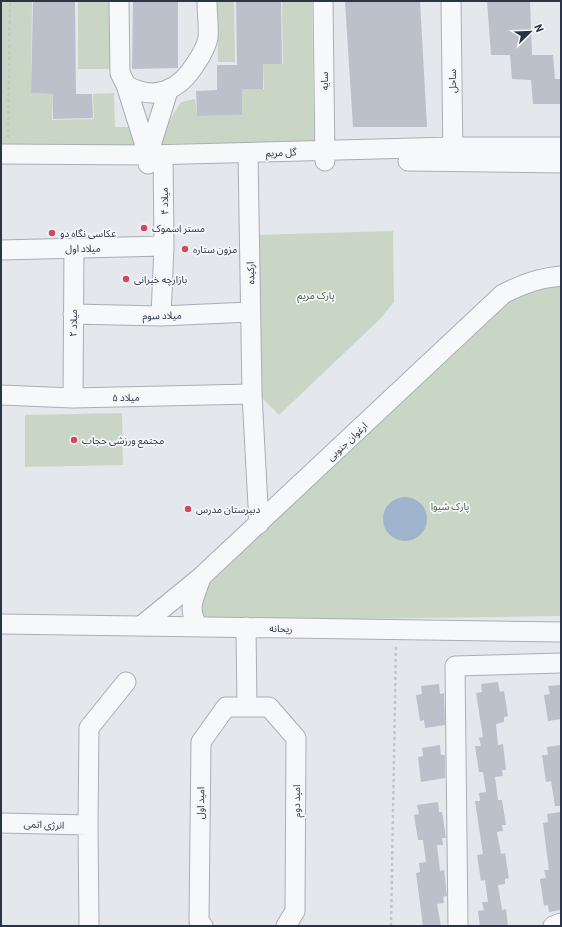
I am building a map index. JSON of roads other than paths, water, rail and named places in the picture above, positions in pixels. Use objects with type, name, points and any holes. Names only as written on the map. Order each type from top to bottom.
[{"type":"street","points":[[119,1],[120,73],[155,160]]},
{"type":"street","points":[[126,85],[137,91],[168,91],[181,83],[191,72],[203,52],[208,38],[207,1]]},
{"type":"street","name":"سایه","points":[[322,1],[325,156]]},
{"type":"street","name":"ساحل","points":[[451,1],[452,154]]},
{"type":"street","points":[[155,160],[168,91]]},
{"type":"street","name":"گل مریم","points":[[3,157],[155,160],[452,154],[561,146]]},
{"type":"street","name":"گل مریم","points":[[452,154],[561,163]]},
{"type":"street","name":"ارکیده","points":[[248,157],[252,394],[259,524]]},
{"type":"street","name":"میلاد ۴","points":[[155,160],[164,246],[161,316]]},
{"type":"street","name":"میلاد اول","points":[[1,250],[164,246]]},
{"type":"street","name":"میلاد ۲","points":[[73,398],[74,248]]},
{"type":"street","name":"ارغوان جنوبی","points":[[141,626],[202,577],[503,294],[520,285],[540,278],[561,276]]},
{"type":"street","name":"میلاد سوم","points":[[73,314],[161,316],[250,312]]},
{"type":"street","name":"میلاد ۵","points":[[1,395],[73,398],[252,394]]},
{"type":"street","points":[[198,626],[191,617],[192,604],[202,577]]},
{"type":"street","name":"ریحانه","points":[[1,624],[561,632]]},
{"type":"street","points":[[246,627],[246,707]]},
{"type":"street","points":[[458,926],[455,666],[561,664]]},
{"type":"street","points":[[89,926],[89,728],[126,682]]},
{"type":"street","name":"امید اول","points":[[203,926],[199,921],[201,742],[226,707],[246,707]]},
{"type":"street","name":"امید دوم","points":[[246,707],[269,707],[296,738],[295,912],[286,926]]},
{"type":"street","name":"انرژی اتمی","points":[[1,823],[88,825]]},
{"type":"street","points":[[553,926],[561,923]]},
{"type":"water","points":[[401,497],[409,497],[421,503],[427,515],[427,523],[421,535],[409,541],[401,541],[389,535],[383,523],[383,515],[389,503]]},
{"type":"place","name":"مستر اسموک","points":[[144,228]]},
{"type":"place","name":"عکاسی نگاه دو","points":[[52,233]]},
{"type":"place","name":"مزون ستاره","points":[[185,249]]},
{"type":"place","name":"بازارچه خیرانی","points":[[126,279]]},
{"type":"place","name":"مجتمع ورزشی حجاب","points":[[74,440]]},
{"type":"place","name":"دبیرستان مدرس","points":[[188,509]]},
{"type":"park label","name":"پارک مریم","points":[[316,295]]},
{"type":"park label","name":"پارک شیوا","points":[[450,506]]}]
